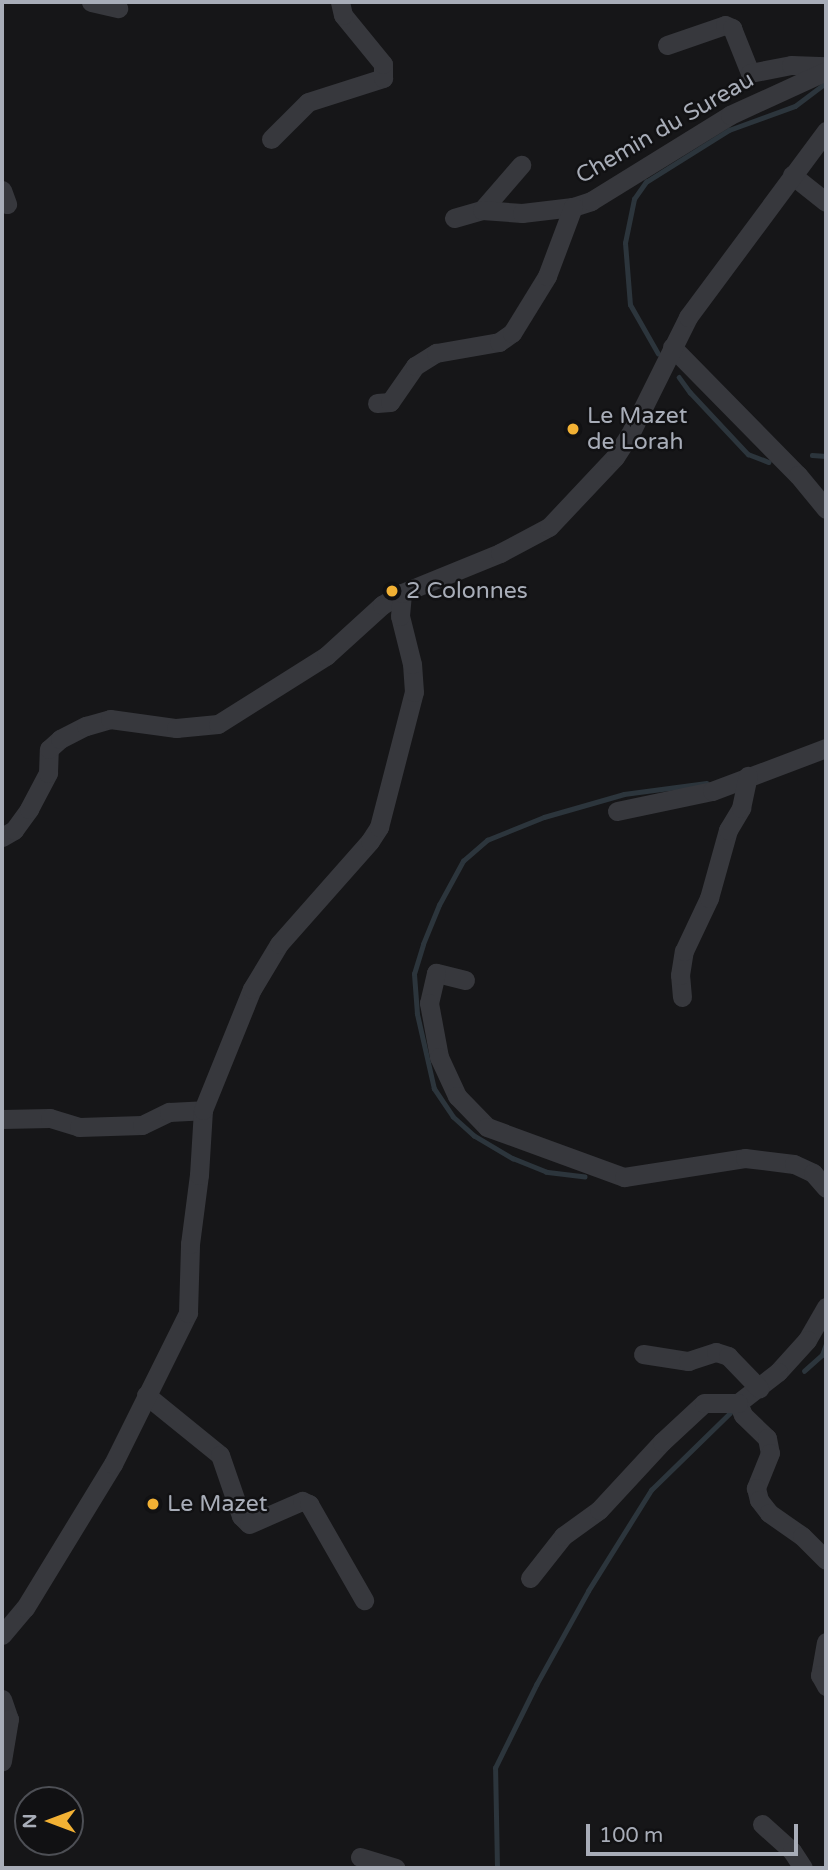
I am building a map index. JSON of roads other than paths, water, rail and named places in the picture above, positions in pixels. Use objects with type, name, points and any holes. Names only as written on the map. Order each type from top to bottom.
[{"type":"street","points":[[91,2],[118,8]]},
{"type":"street","points":[[271,139],[308,102],[383,78],[383,64],[343,15],[340,2]]},
{"type":"street","points":[[667,45],[726,24],[732,28],[750,73],[792,65],[826,68]]},
{"type":"street","name":"Chemin du Sureau","points":[[454,218],[482,211],[522,213],[573,207],[591,201],[730,115],[826,68]]},
{"type":"street","points":[[2,837],[14,830],[29,808],[48,773],[49,749],[60,739],[86,726],[110,719],[176,727],[218,724],[326,656],[382,604],[402,593],[500,553],[550,527],[615,457],[630,434],[688,317],[826,131]]},
{"type":"street","points":[[482,211],[521,165]]},
{"type":"street","points":[[792,174],[826,202]]},
{"type":"street","points":[[377,403],[390,402],[415,366],[436,353],[499,341],[512,333],[547,276],[573,207]]},
{"type":"street","points":[[672,347],[798,475],[826,509]]},
{"type":"street","points":[[2,1635],[25,1608],[113,1464],[188,1313],[190,1244],[200,1175],[203,1110],[251,989],[279,944],[370,841],[379,827],[414,692],[412,664],[400,616],[402,593]]},
{"type":"street","points":[[617,811],[712,791],[826,748]]},
{"type":"street","points":[[682,997],[680,975],[684,951],[709,898],[728,830],[741,808],[748,776]]},
{"type":"street","points":[[465,980],[436,973],[429,1003],[439,1057],[457,1096],[487,1127],[624,1177],[745,1158],[794,1164],[813,1173],[826,1188]]},
{"type":"street","points":[[2,1119],[50,1118],[79,1127],[142,1125],[169,1112],[203,1110]]},
{"type":"street","points":[[741,1409],[807,1340],[826,1307]]},
{"type":"street","points":[[643,1354],[688,1361],[716,1352],[728,1356],[759,1388]]},
{"type":"street","points":[[146,1395],[220,1455],[241,1516],[249,1524],[302,1501],[309,1504],[364,1600]]},
{"type":"street","points":[[530,1578],[563,1536],[599,1510],[662,1441],[704,1403],[741,1409],[767,1438],[770,1453],[756,1488],[759,1500],[769,1513],[802,1536],[826,1560]]},
{"type":"street","points":[[826,1642],[820,1675],[826,1686]]},
{"type":"street","points":[[2,1699],[9,1719],[2,1761]]},
{"type":"street","points":[[762,1824],[792,1851],[803,1868]]},
{"type":"street","points":[[360,1857],[395,1868]]},
{"type":"waterway","points":[[658,354],[630,305],[625,243],[634,199],[646,182],[729,130],[795,106],[826,83]]},
{"type":"waterway","points":[[679,377],[748,454],[769,462]]},
{"type":"waterway","points":[[812,455],[826,456]]},
{"type":"waterway","points":[[585,1177],[546,1172],[513,1159],[474,1136],[453,1117],[434,1089],[417,1014],[414,974],[423,944],[439,905],[463,861],[487,840],[544,817],[624,794],[706,783]]},
{"type":"waterway","points":[[804,1371],[822,1355],[826,1344]]},
{"type":"waterway","points":[[497,1868],[495,1768],[536,1685],[588,1591],[651,1490],[730,1413]]},
{"type":"place","name":"Le Mazet de Lorah","points":[[573,429]]},
{"type":"place","name":"2 Colonnes","points":[[392,591]]},
{"type":"place","name":"Le Mazet","points":[[153,1504]]}]
